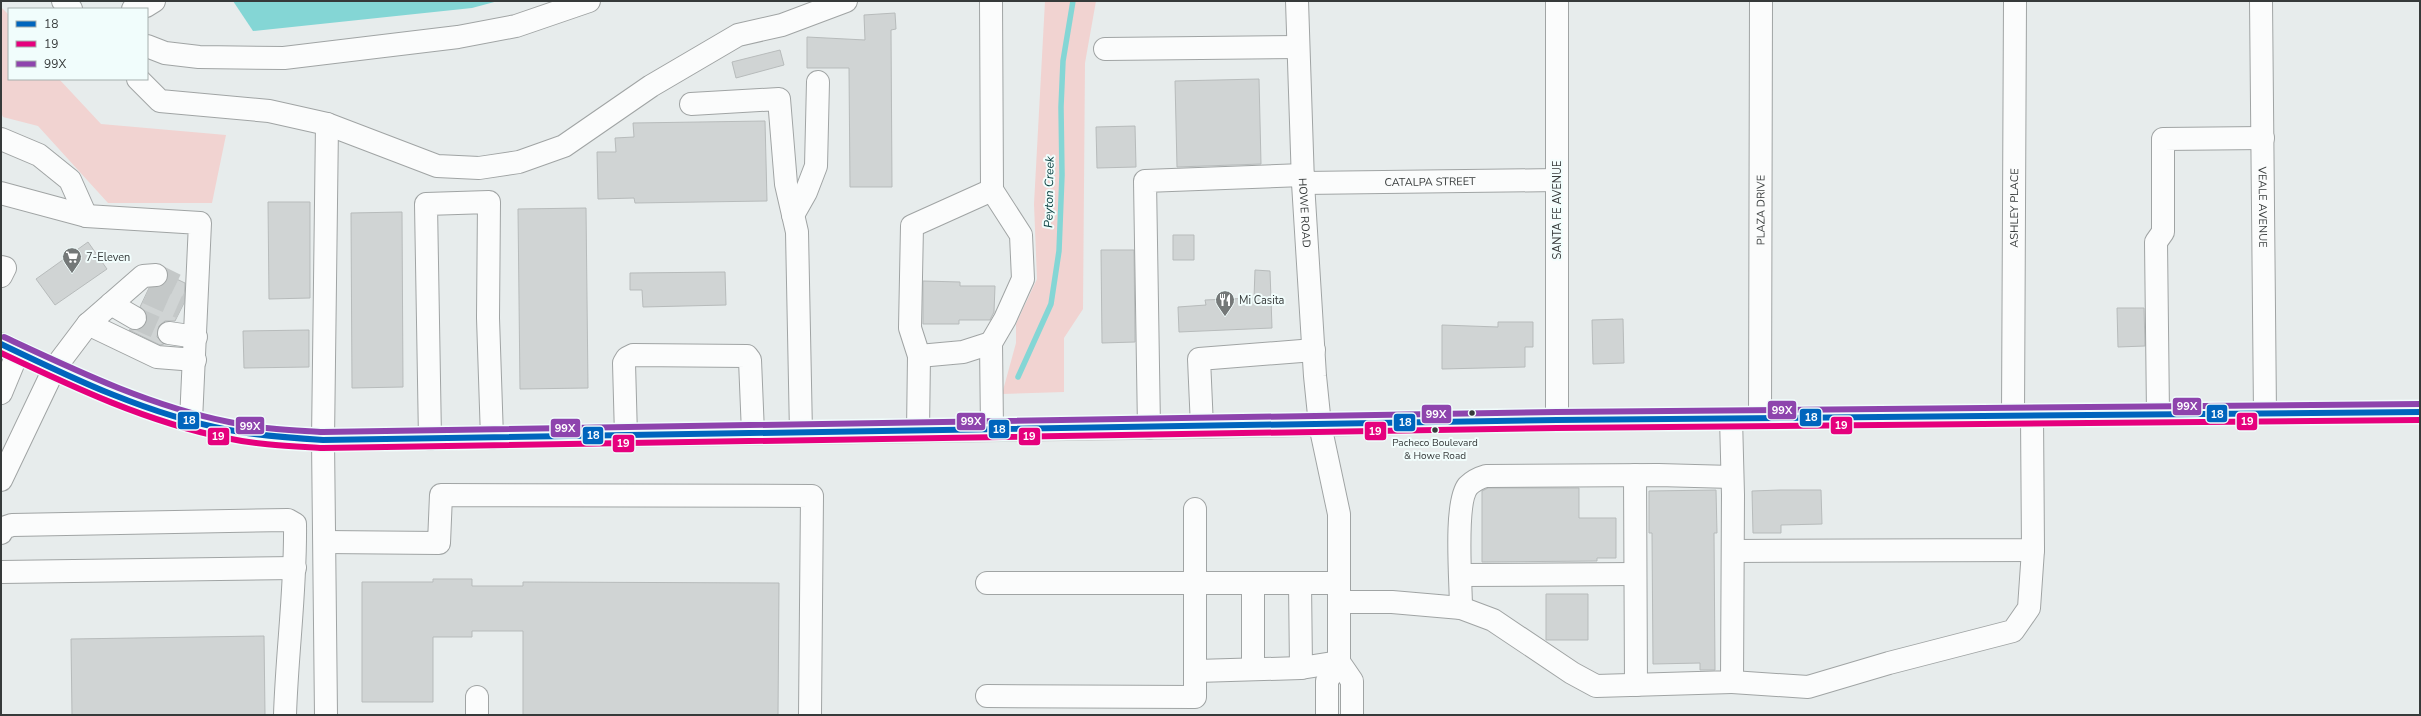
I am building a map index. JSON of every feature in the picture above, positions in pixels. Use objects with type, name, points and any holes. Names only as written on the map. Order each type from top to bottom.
[{"type":"main road","points":[[10,348],[104,391],[191,421],[215,428],[281,438],[323,440],[992,429],[1150,428],[1557,420],[2420,412]]},
{"type":"street","points":[[137,8],[146,6],[154,1]]},
{"type":"street","points":[[148,46],[165,53],[199,57],[284,58],[465,36],[516,26],[589,1]]},
{"type":"street","points":[[139,80],[160,101],[269,111],[326,124],[437,166],[479,168],[519,162],[564,146],[651,86],[738,35],[782,25],[846,1]]},
{"type":"street","points":[[991,1],[992,190],[1021,235],[1023,279],[1006,319],[991,343],[992,429]]},
{"type":"street","name":"HOWE ROAD","points":[[1298,1],[1298,47],[1303,179],[1314,350],[1320,424],[1339,514],[1339,662]]},
{"type":"street","name":"SANTA FE AVENUE","points":[[1556,1],[1557,420]]},
{"type":"street","name":"PLAZA DRIVE","points":[[1760,418],[1761,1]]},
{"type":"street","name":"ASHLEY PLACE","points":[[987,583],[1300,583],[1392,602],[1461,608],[1493,620],[1585,681],[1609,687],[1732,682],[1808,687],[1889,663],[2013,631],[2029,608],[2033,550],[2022,416],[2016,1]]},
{"type":"street","name":"VEALE AVENUE","points":[[2261,1],[2265,414]]},
{"type":"street","points":[[1105,49],[1298,47]]},
{"type":"street","points":[[793,214],[806,192],[816,166],[818,82]]},
{"type":"street","points":[[692,104],[779,99],[786,184],[797,232],[801,433]]},
{"type":"street","points":[[326,124],[323,440],[326,715]]},
{"type":"street","points":[[2158,414],[2156,242],[2163,232],[2163,139],[2263,138]]},
{"type":"street","points":[[1,139],[39,155],[70,180],[86,216]]},
{"type":"street","name":"CATALPA STREET","points":[[1150,428],[1145,181],[1303,179],[1556,180]]},
{"type":"street","points":[[918,431],[919,356],[910,328],[912,226],[992,190]]},
{"type":"street","points":[[1,193],[86,216],[200,223],[191,302],[196,337],[191,421]]},
{"type":"street","points":[[430,439],[426,204],[481,202],[489,202],[488,318],[492,438]]},
{"type":"street","points":[[1,267],[5,268],[1,276]]},
{"type":"street","points":[[1,480],[54,369],[88,324],[111,304],[145,285]]},
{"type":"street","points":[[111,304],[135,318]]},
{"type":"street","points":[[88,324],[157,357],[194,360]]},
{"type":"street","points":[[169,333],[196,337]]},
{"type":"street","points":[[919,356],[963,352],[991,343]]},
{"type":"street","points":[[1,393],[10,348]]},
{"type":"street","points":[[1202,427],[1199,359],[1314,350]]},
{"type":"street","points":[[626,436],[624,363],[627,358],[633,355],[746,356],[750,360],[753,433]]},
{"type":"street","points":[[1731,418],[1733,551],[1732,682]]},
{"type":"street","points":[[1461,608],[1461,506],[1468,486],[1476,479],[1486,476],[1635,475],[1732,477]]},
{"type":"street","points":[[1635,475],[1636,685]]},
{"type":"street","points":[[325,542],[439,543],[441,495],[812,496],[810,715]]},
{"type":"street","points":[[987,696],[1195,697],[1197,671],[1197,583],[1195,509]]},
{"type":"street","points":[[1,534],[3,528],[12,525],[288,520],[295,524],[296,568],[287,651],[285,715]]},
{"type":"street","points":[[1733,551],[2033,550]]},
{"type":"street","points":[[1,572],[296,568]]},
{"type":"street","points":[[1461,575],[1635,574]]},
{"type":"street","points":[[1253,583],[1253,669]]},
{"type":"street","points":[[1300,583],[1301,668]]},
{"type":"street","points":[[1197,671],[1301,668],[1339,662]]},
{"type":"street","points":[[1327,715],[1327,681],[1339,662]]},
{"type":"street","points":[[1339,662],[1352,681],[1352,715]]},
{"type":"shaded area","points":[[1045,1],[1096,1],[1085,63],[1083,309],[1064,338],[1064,392],[1002,394],[1016,343],[1016,324],[1037,279],[1034,204]]},
{"type":"shaded area","points":[[1,7],[8,14],[8,80],[60,80],[101,124],[226,135],[212,203],[108,203],[38,126],[3,117],[1,113]]},
{"type":"water","points":[[233,1],[498,1],[472,8],[253,31]]},
{"type":"building","points":[[895,13],[896,29],[891,30],[892,187],[850,187],[849,68],[807,68],[807,37],[865,40],[864,15]]},
{"type":"building","points":[[780,50],[784,65],[736,78],[732,62]]},
{"type":"building","points":[[1259,79],[1261,164],[1177,167],[1175,81]]},
{"type":"building","points":[[765,121],[767,201],[635,203],[634,198],[598,199],[597,152],[616,152],[615,138],[634,137],[633,123]]},
{"type":"building","points":[[1135,126],[1136,167],[1097,168],[1096,127]]},
{"type":"building","points":[[268,202],[310,202],[310,298],[269,299]]},
{"type":"building","points":[[586,208],[588,388],[520,389],[518,209]]},
{"type":"building","points":[[402,212],[403,387],[352,388],[351,213]]},
{"type":"building","points":[[1173,235],[1194,235],[1194,260],[1173,260]]},
{"type":"building","name":"7-Eleven","points":[[88,242],[107,269],[55,305],[36,279]]},
{"type":"building","points":[[1101,250],[1134,250],[1135,342],[1102,343]]},
{"type":"building","name":"Mi Casita","points":[[1255,270],[1270,271],[1272,328],[1179,332],[1178,307],[1206,305],[1205,300],[1254,298]]},
{"type":"building","points":[[725,272],[726,305],[643,307],[642,290],[630,290],[630,273]]},
{"type":"building","name":"7-Eleven","points":[[168,275],[185,283],[184,303],[175,321],[165,321],[159,326],[157,337],[164,344],[160,345],[129,330],[141,329],[146,325],[146,312],[140,307],[149,288],[163,285]]},
{"type":"building","points":[[923,281],[960,282],[960,286],[995,286],[994,312],[990,320],[959,320],[959,324],[923,324]]},
{"type":"building","points":[[2117,308],[2144,308],[2145,346],[2118,347]]},
{"type":"building","points":[[1623,319],[1624,363],[1593,364],[1592,320]]},
{"type":"building","points":[[1498,322],[1533,322],[1533,347],[1525,347],[1525,367],[1442,369],[1442,325],[1498,327]]},
{"type":"building","points":[[309,330],[309,367],[244,368],[243,331]]},
{"type":"building","points":[[1488,488],[1579,488],[1579,518],[1616,518],[1616,558],[1597,558],[1597,561],[1482,562],[1482,491]]},
{"type":"building","points":[[1716,490],[1717,533],[1714,533],[1715,670],[1700,670],[1700,663],[1653,664],[1652,533],[1649,533],[1649,491]]},
{"type":"building","points":[[1821,490],[1822,524],[1781,525],[1781,533],[1753,533],[1752,491]]},
{"type":"building","points":[[433,579],[472,579],[472,586],[523,586],[523,582],[779,583],[778,715],[523,715],[523,631],[472,631],[472,637],[433,637],[433,702],[362,702],[362,582],[433,582]]},
{"type":"building","points":[[1546,594],[1588,594],[1588,640],[1546,640]]},
{"type":"building","points":[[264,636],[265,715],[72,715],[71,639]]},
{"type":"waterway","name":"Peyton Creek","points":[[1018,377],[1051,304],[1059,251],[1062,175],[1061,107],[1063,61],[1073,1]]},
{"type":"tunnel","points":[[156,275],[189,291]]},
{"type":"tunnel","points":[[147,293],[181,308]]},
{"type":"tunnel","points":[[135,318],[169,333]]},
{"type":"transit line","name":"99X","points":[[4,337],[86,375],[171,407],[252,426],[323,432],[1557,412],[2420,404]]},
{"type":"transit line","name":"18","points":[[1,344],[84,383],[170,415],[241,432],[323,440],[1557,420],[2420,412]]},
{"type":"transit line","name":"19","points":[[1,353],[83,391],[168,423],[226,438],[250,442],[323,448],[1557,428],[2420,420]]},
{"type":"place","name":"7-Eleven","points":[[72,274]]},
{"type":"place","name":"Mi Casita","points":[[1225,317]]},
{"type":"place","name":"Pacheco Boulevard & Howe Road","points":[[1435,430]]}]
